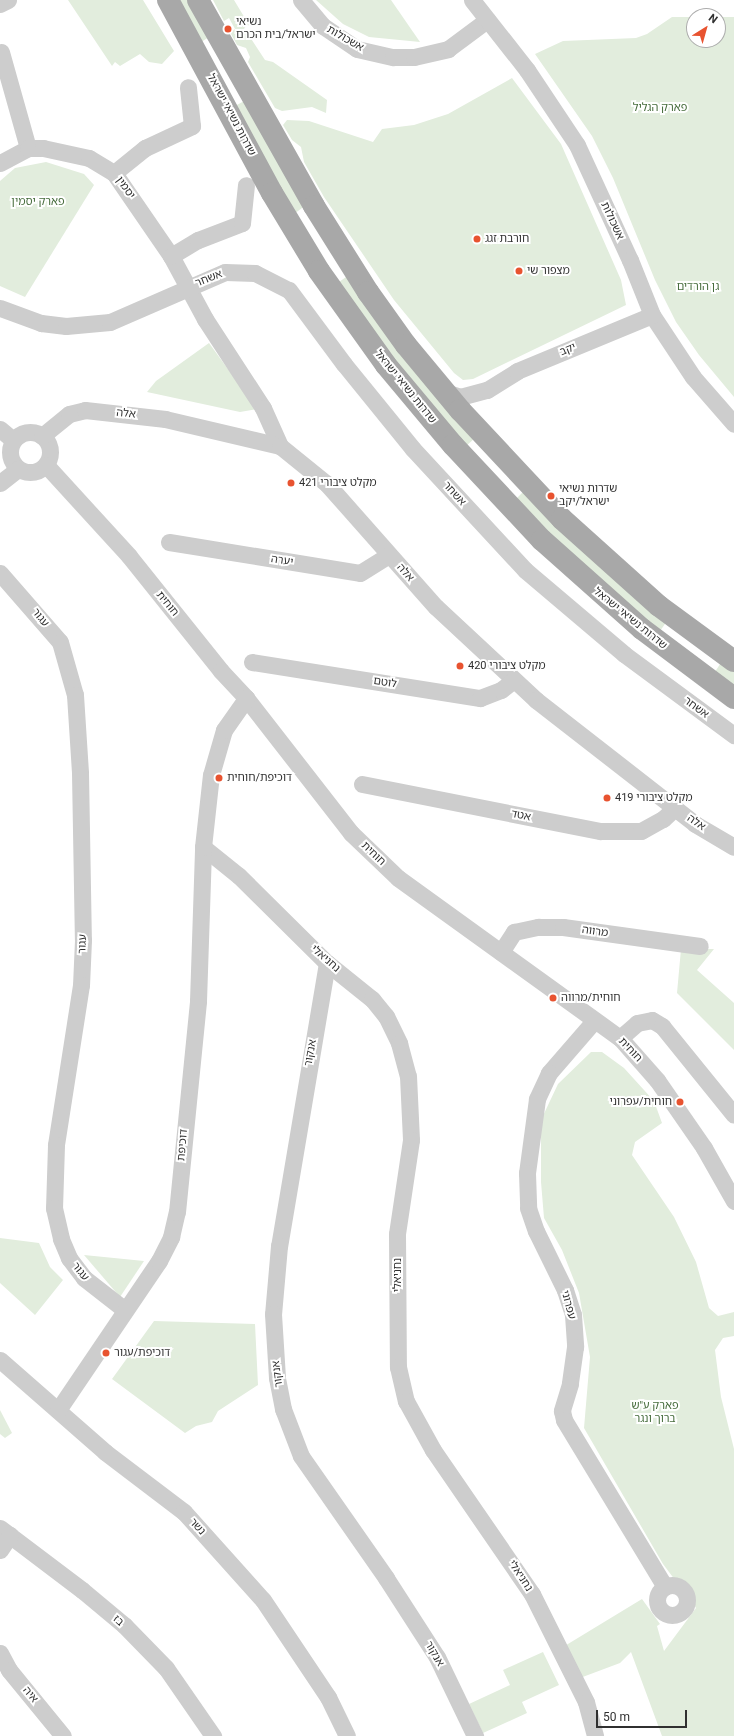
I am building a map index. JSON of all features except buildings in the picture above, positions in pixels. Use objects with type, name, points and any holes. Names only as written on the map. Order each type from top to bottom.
[{"type":"main road","name":"שדרות נשיאי ישראל","points":[[168,0],[272,193],[319,272],[386,365],[463,455],[542,540],[580,577],[642,629],[734,698]]},
{"type":"main road","points":[[198,0],[322,220],[376,304],[406,345],[478,430],[562,519],[605,560],[659,606],[734,661]]},
{"type":"street","points":[[0,4],[8,0]]},
{"type":"street","name":"אשכולות","points":[[301,0],[323,26],[357,49],[393,57],[414,57],[448,50],[487,20]]},
{"type":"street","name":"אשכולות","points":[[472,0],[527,70],[577,145],[630,260],[652,315],[693,377],[734,424]]},
{"type":"street","points":[[0,164],[28,148],[1,52]]},
{"type":"street","points":[[114,173],[145,148],[192,126],[188,87]]},
{"type":"street","name":"יסמין","points":[[28,148],[43,148],[89,158],[114,173],[171,256],[217,338],[263,408],[280,446]]},
{"type":"street","points":[[171,256],[198,240],[242,223],[246,185]]},
{"type":"street","name":"אשחר","points":[[188,287],[225,272],[255,273],[289,290],[344,364],[413,449],[526,570],[624,654],[734,735]]},
{"type":"street","points":[[0,308],[40,323],[66,326],[90,325],[110,322],[188,287]]},
{"type":"street","name":"יקב","points":[[445,392],[460,397],[487,390],[516,371],[652,315]]},
{"type":"street","name":"יקב","points":[[478,430],[476,416],[478,406],[487,390]]},
{"type":"street","name":"אלה","points":[[42,436],[69,414],[85,410],[165,419],[280,446],[327,484],[436,608],[514,680],[695,824],[734,847]]},
{"type":"street","points":[[0,430],[13,440]]},
{"type":"street","points":[[30,432],[42,436],[50,446],[46,465],[30,473],[18,469],[13,464],[9,452],[13,440],[18,435],[30,432]]},
{"type":"street","name":"חוחית","points":[[46,465],[129,556],[221,671],[246,698],[351,833],[398,878],[594,1021],[620,1038],[656,1080],[704,1148],[734,1201]]},
{"type":"street","points":[[0,483],[18,469]]},
{"type":"street","name":"יערה","points":[[169,542],[360,573],[389,555]]},
{"type":"street","name":"עגור","points":[[0,573],[60,642],[75,695],[80,773],[83,955],[81,985],[56,1145],[54,1208],[61,1239],[69,1258],[84,1278],[125,1310]]},
{"type":"street","name":"לוטם","points":[[252,662],[480,698],[501,690],[514,680]]},
{"type":"street","name":"דוכיפת","points":[[58,1410],[159,1261],[171,1237],[177,1212],[198,1001],[203,847],[211,775],[224,730],[246,698]]},
{"type":"street","name":"אטד","points":[[362,784],[600,831],[641,831],[663,819],[675,808]]},
{"type":"street","name":"נחניאלי","points":[[203,847],[239,876],[327,963],[372,999],[386,1016],[399,1043],[408,1076],[411,1140],[398,1234],[398,1367],[406,1401],[433,1450],[485,1522],[532,1594],[586,1702],[596,1736]]},
{"type":"street","name":"מרווה","points":[[501,952],[514,932],[538,927],[563,927],[700,946]]},
{"type":"street","name":"אנקור","points":[[327,963],[279,1246],[273,1314],[277,1378],[283,1409],[301,1456],[386,1578],[437,1657],[475,1736]]},
{"type":"street","points":[[620,1038],[637,1023],[652,1020],[662,1026],[734,1115]]},
{"type":"street","name":"עפרוני","points":[[594,1021],[549,1074],[537,1099],[527,1173],[528,1208],[536,1230],[565,1290],[573,1315],[575,1346],[570,1384],[562,1411],[564,1420],[665,1587]]},
{"type":"street","name":"נשר","points":[[0,1360],[105,1452],[184,1512],[263,1600],[328,1697],[347,1736]]},
{"type":"street","points":[[0,1550],[5,1532]]},
{"type":"street","name":"בז","points":[[5,1532],[82,1590],[124,1625],[166,1668],[213,1736]]},
{"type":"street","name":"איה","points":[[0,1653],[9,1670],[63,1736]]},
{"type":"green space","points":[[68,0],[143,0],[174,51],[162,64],[149,62],[140,54],[120,66],[115,62],[112,66]]},
{"type":"green space","points":[[176,0],[191,0],[211,36],[201,42]]},
{"type":"green space","points":[[213,0],[234,0],[249,25],[244,28],[265,60],[273,62],[327,100],[326,113],[312,107],[282,111],[275,108],[248,62],[250,57],[246,48],[237,45],[230,32],[235,29],[229,18],[224,21]]},
{"type":"green space","points":[[316,0],[391,0],[420,42],[369,37],[343,24]]},
{"type":"green space","name":"פארק הגליל","points":[[672,17],[686,17],[686,48],[726,48],[726,17],[734,17],[734,397],[699,355],[676,322],[655,280],[613,178],[592,136],[535,54],[563,41],[636,38],[647,34]]},
{"type":"green space","name":"חורבת זגג","points":[[512,78],[561,144],[621,280],[626,305],[473,379],[463,380],[454,373],[394,300],[324,197],[304,162],[301,147],[292,140],[283,125],[287,120],[309,121],[373,142],[382,129],[414,125],[448,114]]},
{"type":"green space","points":[[246,100],[306,205],[294,214],[235,106]]},
{"type":"green space","name":"פארק יסמין","points":[[46,162],[84,174],[94,185],[25,297],[0,286],[0,181],[15,168]]},
{"type":"green space","points":[[349,275],[475,438],[465,447],[412,385],[336,284]]},
{"type":"green space","points":[[209,343],[257,409],[240,412],[147,392],[156,381]]},
{"type":"green space","points":[[524,491],[667,621],[658,634],[515,500]]},
{"type":"green space","points":[[722,661],[734,670],[734,690],[713,675]]},
{"type":"green space","points":[[681,949],[714,949],[697,970],[734,1003],[734,1050],[677,993]]},
{"type":"green space","name":"פארק ע\"ש ברוך ונגר","points":[[591,1052],[602,1052],[624,1068],[654,1101],[662,1123],[635,1142],[632,1155],[674,1217],[696,1262],[709,1308],[718,1316],[734,1312],[734,1336],[723,1338],[715,1350],[721,1397],[734,1449],[734,1736],[662,1736],[631,1652],[620,1663],[580,1678],[563,1647],[642,1599],[660,1624],[657,1626],[664,1651],[696,1608],[663,1564],[584,1428],[590,1357],[579,1293],[562,1250],[544,1218],[541,1182],[541,1120],[558,1084]]},
{"type":"green space","points":[[0,1238],[39,1243],[50,1267],[63,1280],[35,1315],[0,1283]]},
{"type":"green space","points":[[84,1255],[144,1261],[120,1297]]},
{"type":"green space","points":[[154,1321],[255,1324],[258,1385],[218,1411],[212,1422],[196,1426],[185,1433],[112,1379]]},
{"type":"green space","points":[[0,1410],[12,1433],[5,1438],[0,1434]]},
{"type":"green space","points":[[543,1652],[559,1685],[522,1702],[527,1713],[483,1733],[469,1704],[510,1685],[503,1670]]},
{"type":"place","name":"נשיאי ישראל/בית הכרם","points":[[228,29]]},
{"type":"place","name":"חורבת זגג","points":[[477,239]]},
{"type":"place","name":"מצפור שי","points":[[519,271]]},
{"type":"place","name":"מקלט ציבורי 421","points":[[291,483]]},
{"type":"place","name":"שדרות נשיאי ישראל/יקב","points":[[551,496]]},
{"type":"place","name":"מקלט ציבורי 420","points":[[460,666]]},
{"type":"place","name":"דוכיפת/חוחית","points":[[219,778]]},
{"type":"place","name":"מקלט ציבורי 419","points":[[607,798]]},
{"type":"place","name":"חוחית/מרווה","points":[[553,998]]},
{"type":"place","name":"חוחית/עפרוני","points":[[680,1102]]},
{"type":"place","name":"דוכיפת/עגור","points":[[106,1353]]},
{"type":"park label","name":"גן הורדים","points":[[698,287]]}]
